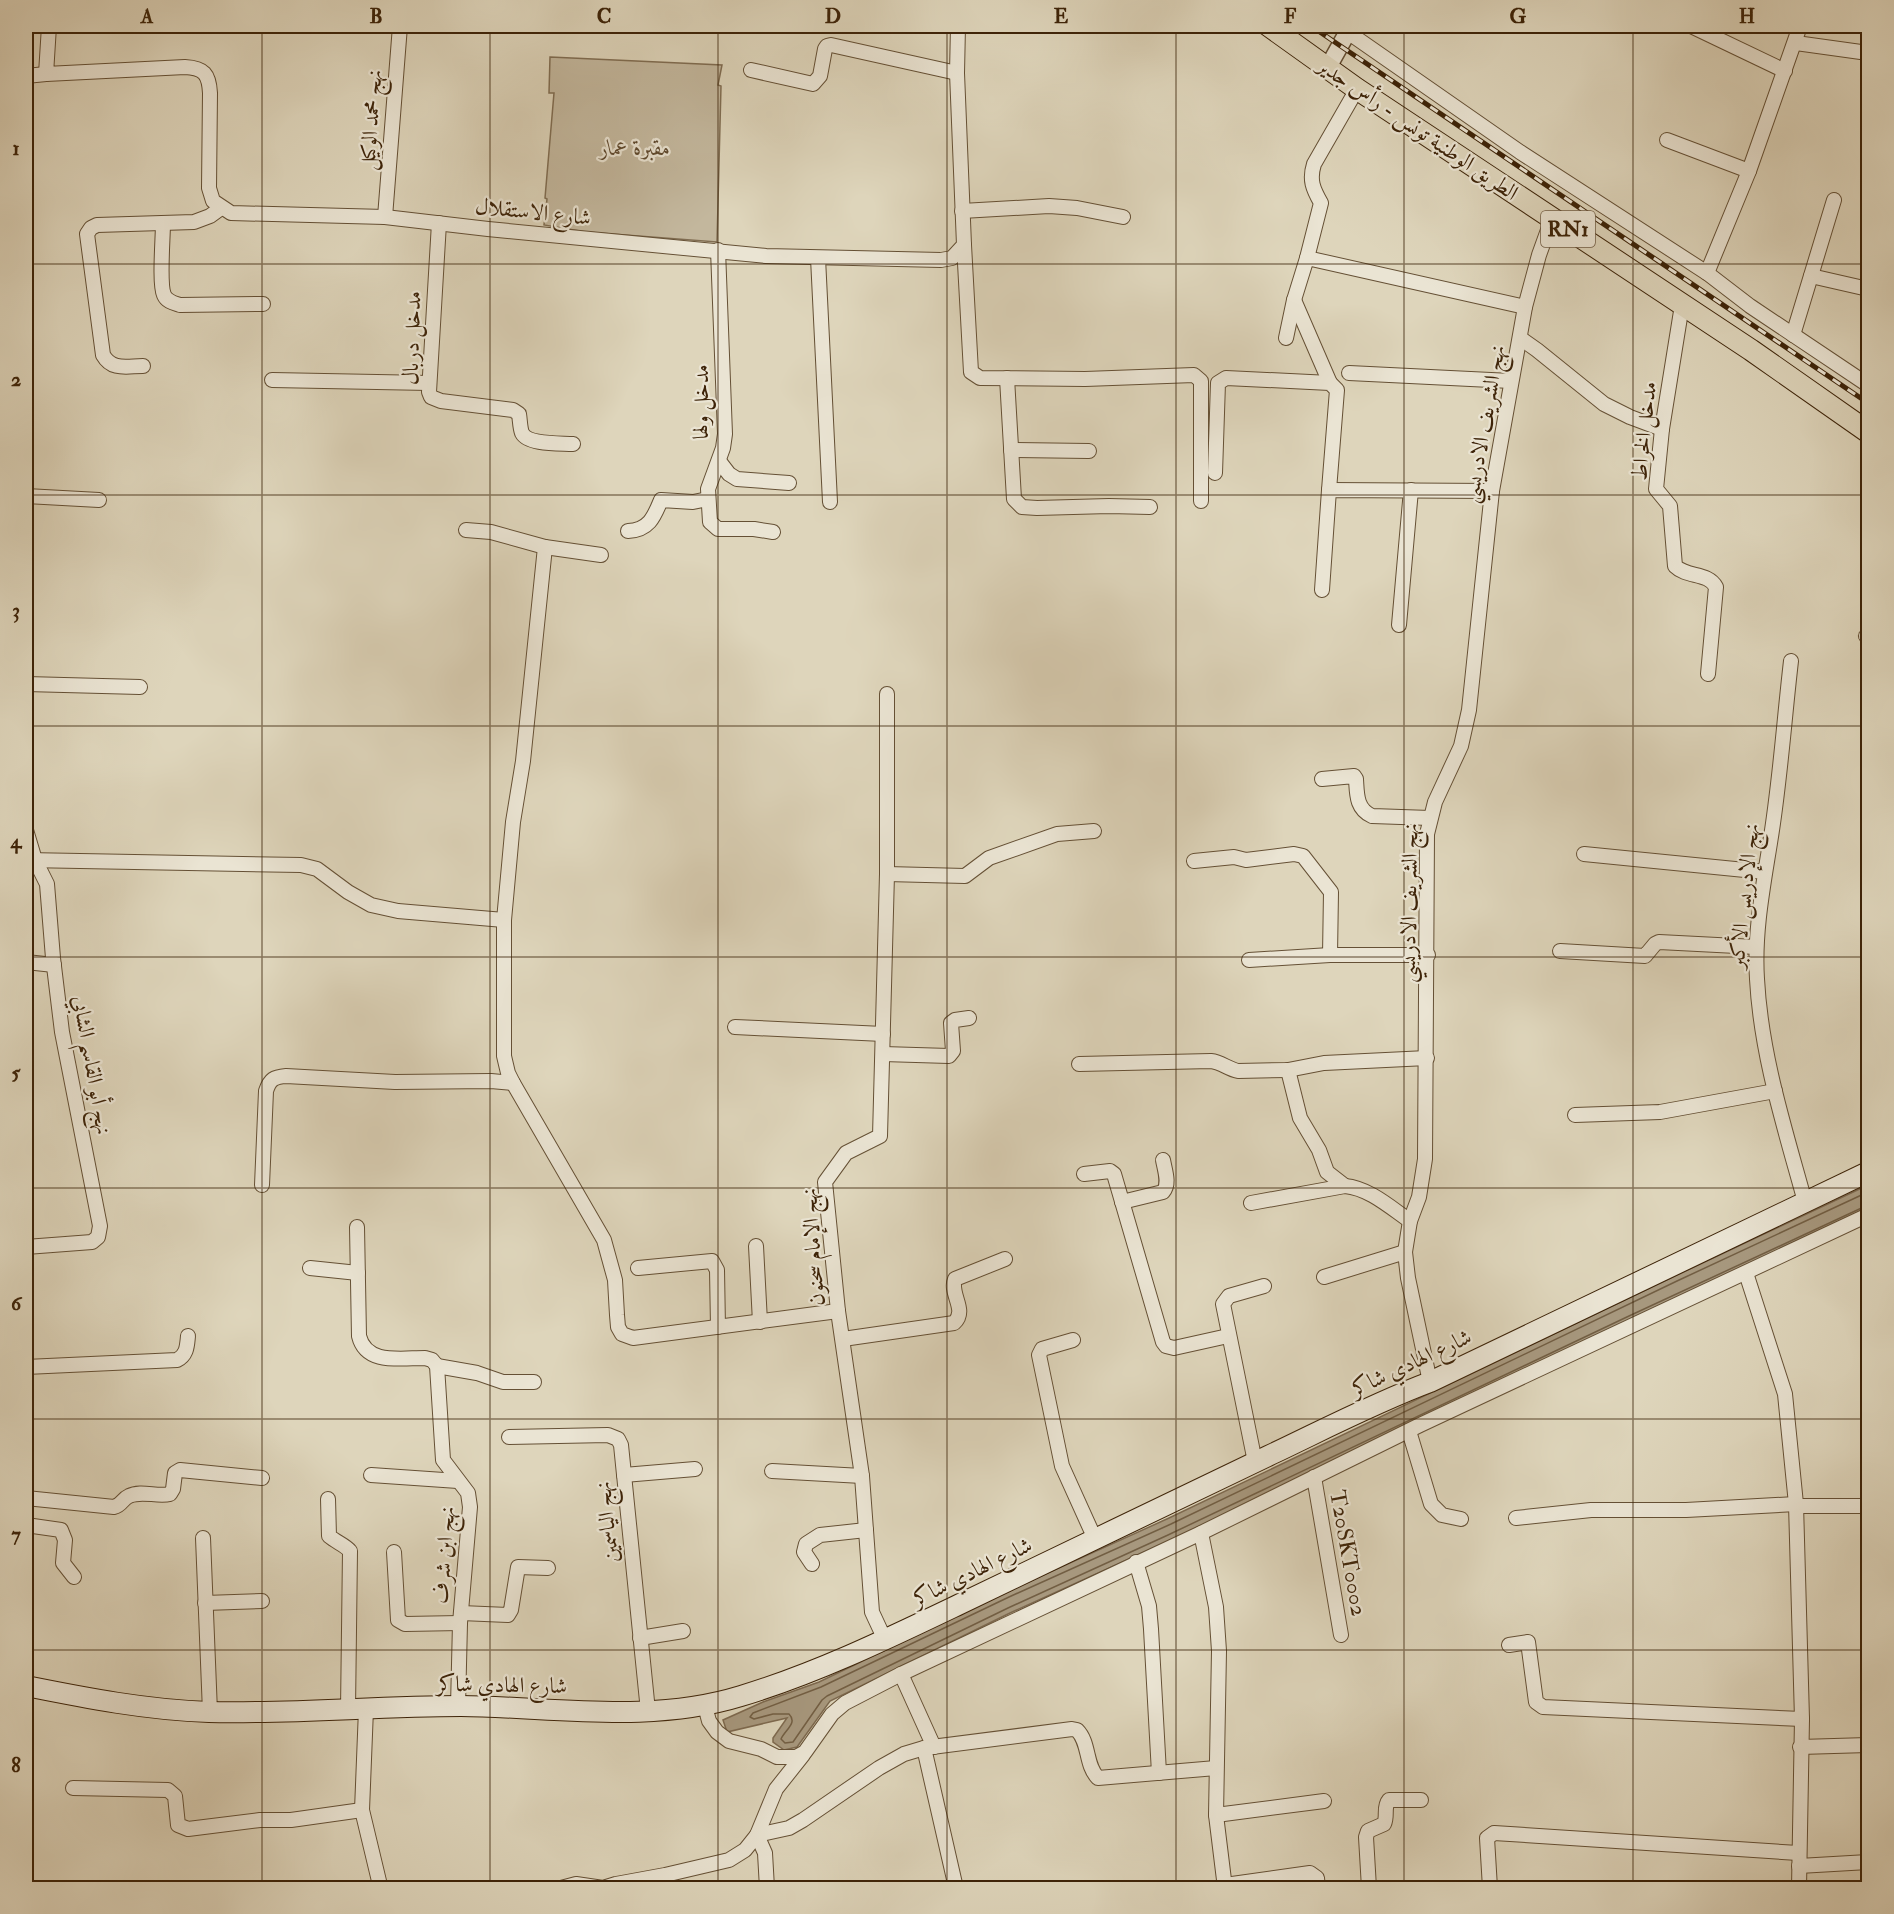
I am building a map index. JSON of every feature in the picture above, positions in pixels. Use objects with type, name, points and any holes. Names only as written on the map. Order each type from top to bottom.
[{"type":"main road","name":"الطريق الوطنية تونس - رأس جدير","points":[[1269,26],[1327,69],[1869,432]]},
{"type":"main road","name":"شارع الهادي شاكر","points":[[26,1686],[129,1705],[210,1712],[458,1706],[592,1712],[648,1711],[705,1706],[773,1685],[885,1640],[1255,1462],[1402,1393],[1430,1383],[1869,1172]]},
{"type":"street","points":[[46,74],[49,26]]},
{"type":"street","name":"نهج محمد الوكيل","points":[[385,217],[400,26]]},
{"type":"street","points":[[958,26],[957,74],[962,212],[971,372],[980,378],[1084,379],[1194,375],[1201,381],[1201,501]]},
{"type":"street","points":[[1691,26],[1785,71]]},
{"type":"street","points":[[1707,273],[1749,171],[1796,43],[1800,26]]},
{"type":"street","points":[[1327,69],[1346,28],[1520,152],[1707,273],[1750,306],[1869,385]]},
{"type":"street","points":[[1796,43],[1869,53]]},
{"type":"street","points":[[751,70],[813,84],[820,76],[825,49],[831,45],[957,74]]},
{"type":"street","points":[[26,76],[195,67],[205,72],[209,81],[209,188],[213,201],[221,208],[202,220],[97,225],[87,234],[103,355],[107,363],[115,367],[143,366]]},
{"type":"street","points":[[1286,338],[1321,203],[1310,176],[1314,164],[1357,89]]},
{"type":"street","points":[[1667,140],[1749,171]]},
{"type":"street","points":[[1793,335],[1834,200]]},
{"type":"street","points":[[962,212],[1049,206],[1077,208],[1123,217]]},
{"type":"street","name":"شارع الاستقلال","points":[[221,208],[231,213],[385,217],[766,256],[942,260],[952,258],[964,245]]},
{"type":"street","name":"نهج الشريف الادريسي","points":[[1430,1383],[1408,1278],[1405,1252],[1410,1221],[1419,1197],[1425,1159],[1427,834],[1435,802],[1459,755],[1468,710],[1492,491],[1511,381],[1525,308],[1552,219]]},
{"type":"street","points":[[163,223],[162,282],[164,295],[169,301],[180,305],[263,304]]},
{"type":"street","name":"مدخل دربال","points":[[440,224],[429,383],[431,397],[436,400],[513,410],[519,414],[521,431],[525,437],[534,441],[573,444]]},
{"type":"street","name":"مدخل ولها","points":[[718,250],[725,434],[719,461],[708,489],[710,522],[718,529],[773,532]]},
{"type":"street","points":[[818,258],[830,502]]},
{"type":"street","points":[[1307,258],[1525,308]]},
{"type":"street","points":[[1811,276],[1869,289]]},
{"type":"street","points":[[1294,300],[1330,383],[1337,390],[1322,590]]},
{"type":"street","name":"مدخل الخراط","points":[[1682,305],[1662,429],[1656,489],[1670,506],[1675,566],[1685,574],[1713,581],[1716,587],[1708,674]]},
{"type":"street","points":[[1520,338],[1604,404],[1662,429]]},
{"type":"street","points":[[1349,373],[1511,381]]},
{"type":"street","points":[[1007,378],[1014,499],[1022,507],[1150,507]]},
{"type":"street","points":[[1215,473],[1218,382],[1226,378],[1330,383]]},
{"type":"street","points":[[272,380],[429,383]]},
{"type":"street","points":[[1011,450],[1089,451]]},
{"type":"street","points":[[719,461],[729,474],[737,479],[789,483]]},
{"type":"street","points":[[1329,490],[1492,491]]},
{"type":"street","points":[[1399,625],[1411,490]]},
{"type":"street","points":[[26,496],[99,500]]},
{"type":"street","points":[[628,531],[636,531],[655,517],[661,500],[693,502],[708,499]]},
{"type":"street","points":[[466,530],[491,532],[545,547],[601,555]]},
{"type":"street","points":[[545,547],[504,920],[504,1056],[508,1073],[604,1240],[615,1280],[618,1327],[622,1334],[633,1338],[838,1311]]},
{"type":"street","name":"نهج الإدريس الأكبر","points":[[1791,661],[1756,947],[1757,980],[1765,1050],[1805,1202]]},
{"type":"street","points":[[26,684],[140,687]]},
{"type":"street","name":"نهج الإمام سحنون","points":[[885,1640],[872,1612],[862,1476],[838,1311],[825,1182],[846,1153],[880,1136],[887,874],[887,694]]},
{"type":"street","points":[[1322,779],[1354,776],[1358,803],[1368,815],[1430,818]]},
{"type":"street","name":"نهج أبو القاسم الشابي","points":[[26,830],[30,860],[47,884],[62,1032],[100,1226],[98,1237],[92,1242],[26,1247]]},
{"type":"street","points":[[887,874],[965,876],[989,858],[1057,834],[1094,831]]},
{"type":"street","points":[[1584,854],[1765,872]]},
{"type":"street","points":[[1194,861],[1234,857],[1246,860],[1303,856],[1331,892],[1329,955]]},
{"type":"street","points":[[30,860],[301,865],[318,869],[348,892],[371,905],[398,911],[504,920]]},
{"type":"street","points":[[1560,951],[1645,956],[1655,944],[1665,941],[1756,947]]},
{"type":"street","points":[[1249,960],[1329,955],[1428,955]]},
{"type":"street","points":[[26,962],[54,965]]},
{"type":"street","points":[[883,1054],[949,1056],[953,1051],[951,1023],[955,1020],[969,1018]]},
{"type":"street","points":[[735,1028],[883,1034]]},
{"type":"street","points":[[1079,1064],[1218,1061],[1238,1071],[1288,1070],[1324,1063],[1427,1058]]},
{"type":"street","points":[[1288,1070],[1300,1118],[1319,1150],[1328,1172],[1345,1186]]},
{"type":"street","points":[[262,1185],[266,1090],[274,1077],[396,1082],[491,1081],[513,1083]]},
{"type":"street","points":[[1575,1115],[1660,1112],[1775,1090]]},
{"type":"street","points":[[1122,1202],[1163,1192],[1166,1189],[1163,1160]]},
{"type":"street","points":[[1084,1174],[1111,1171],[1166,1346],[1174,1348],[1228,1336]]},
{"type":"street","points":[[1251,1203],[1345,1186],[1356,1187],[1410,1221]]},
{"type":"street","points":[[561,1888],[576,1884],[603,1888],[729,1860],[745,1850],[757,1835],[776,1789],[832,1714],[845,1703],[1409,1431],[1869,1215]]},
{"type":"street","points":[[357,1227],[359,1336],[362,1347],[369,1354],[380,1357],[425,1358],[432,1360],[437,1366],[477,1373],[503,1382],[534,1382]]},
{"type":"street","points":[[756,1246],[760,1322]]},
{"type":"street","points":[[1324,1277],[1405,1252]]},
{"type":"street","points":[[843,1339],[954,1323],[960,1311],[953,1285],[955,1279],[1005,1259]]},
{"type":"street","points":[[638,1268],[712,1261],[717,1270],[718,1327]]},
{"type":"street","points":[[310,1268],[358,1273]]},
{"type":"street","points":[[1746,1273],[1785,1394],[1796,1505],[1802,1719],[1799,1888]]},
{"type":"street","points":[[1255,1462],[1223,1308],[1225,1299],[1229,1296],[1264,1286]]},
{"type":"street","points":[[26,1367],[177,1360],[187,1350],[188,1336]]},
{"type":"street","points":[[1073,1340],[1042,1349],[1039,1355],[1062,1466],[1095,1539]]},
{"type":"street","name":"نهج ابن شرف","points":[[437,1366],[444,1464],[468,1493],[470,1507],[460,1618],[458,1706]]},
{"type":"street","points":[[1409,1431],[1431,1504],[1442,1515],[1461,1519]]},
{"type":"street","name":"نهج الياسمين","points":[[509,1437],[613,1436],[618,1439],[621,1445],[648,1711]]},
{"type":"street","points":[[624,1474],[695,1469]]},
{"type":"street","points":[[26,1498],[114,1507],[121,1505],[126,1498],[132,1495],[170,1494],[175,1473],[180,1470],[262,1478]]},
{"type":"street","points":[[772,1472],[862,1476]]},
{"type":"street","points":[[371,1475],[458,1481]]},
{"type":"street","name":"T20SKT0002","points":[[1314,1477],[1341,1635]]},
{"type":"street","points":[[328,1499],[329,1536],[350,1551],[363,1810],[379,1881],[377,1888]]},
{"type":"street","points":[[1516,1518],[1591,1510],[1664,1511],[1796,1505],[1869,1506]]},
{"type":"street","points":[[26,1525],[61,1530],[65,1540],[63,1563],[74,1577]]},
{"type":"street","points":[[812,1564],[804,1552],[806,1544],[820,1535],[866,1530]]},
{"type":"street","points":[[1201,1533],[1216,1607],[1219,1651],[1216,1815],[1225,1887],[1310,1873],[1317,1878],[1317,1888]]},
{"type":"street","points":[[203,1538],[210,1712]]},
{"type":"street","points":[[393,1552],[398,1620],[405,1624],[508,1615],[511,1610],[518,1567],[548,1568]]},
{"type":"street","points":[[1136,1562],[1150,1618],[1159,1773]]},
{"type":"street","points":[[205,1603],[262,1601]]},
{"type":"street","points":[[640,1638],[684,1631]]},
{"type":"street","points":[[1509,1645],[1528,1642],[1536,1702],[1543,1707],[1802,1719]]},
{"type":"street","points":[[901,1674],[929,1747],[956,1888]]},
{"type":"street","points":[[705,1706],[709,1721],[720,1736],[729,1742],[789,1759],[805,1752]]},
{"type":"street","points":[[757,1835],[789,1828],[879,1768],[904,1754],[929,1747],[1077,1730],[1083,1737],[1093,1773],[1098,1778],[1216,1768]]},
{"type":"street","points":[[1800,1747],[1869,1745]]},
{"type":"street","points":[[766,1751],[775,1766],[776,1789]]},
{"type":"street","points":[[73,1788],[168,1790],[175,1796],[178,1825],[188,1829],[260,1820],[291,1820],[363,1810]]},
{"type":"street","points":[[1369,1888],[1366,1837],[1368,1831],[1384,1824],[1385,1806],[1389,1800],[1421,1800]]},
{"type":"street","points":[[1216,1815],[1324,1801]]},
{"type":"street","points":[[1490,1888],[1487,1838],[1494,1833],[1798,1859],[1869,1862]]},
{"type":"street","points":[[757,1835],[765,1853],[767,1888]]},
{"type":"green space","name":"مقبرة عمار","points":[[550,57],[722,65],[718,85],[721,86],[717,242],[586,232],[544,225],[554,93],[549,93]]},
{"type":"water","points":[[1868,1185],[1868,1210],[1171,1540],[1010,1613],[830,1701],[797,1747],[784,1750],[773,1742],[773,1738],[787,1718],[727,1732],[723,1720],[763,1702],[819,1682]]},
{"type":"railway","points":[[1311,26],[1868,403]]}]
